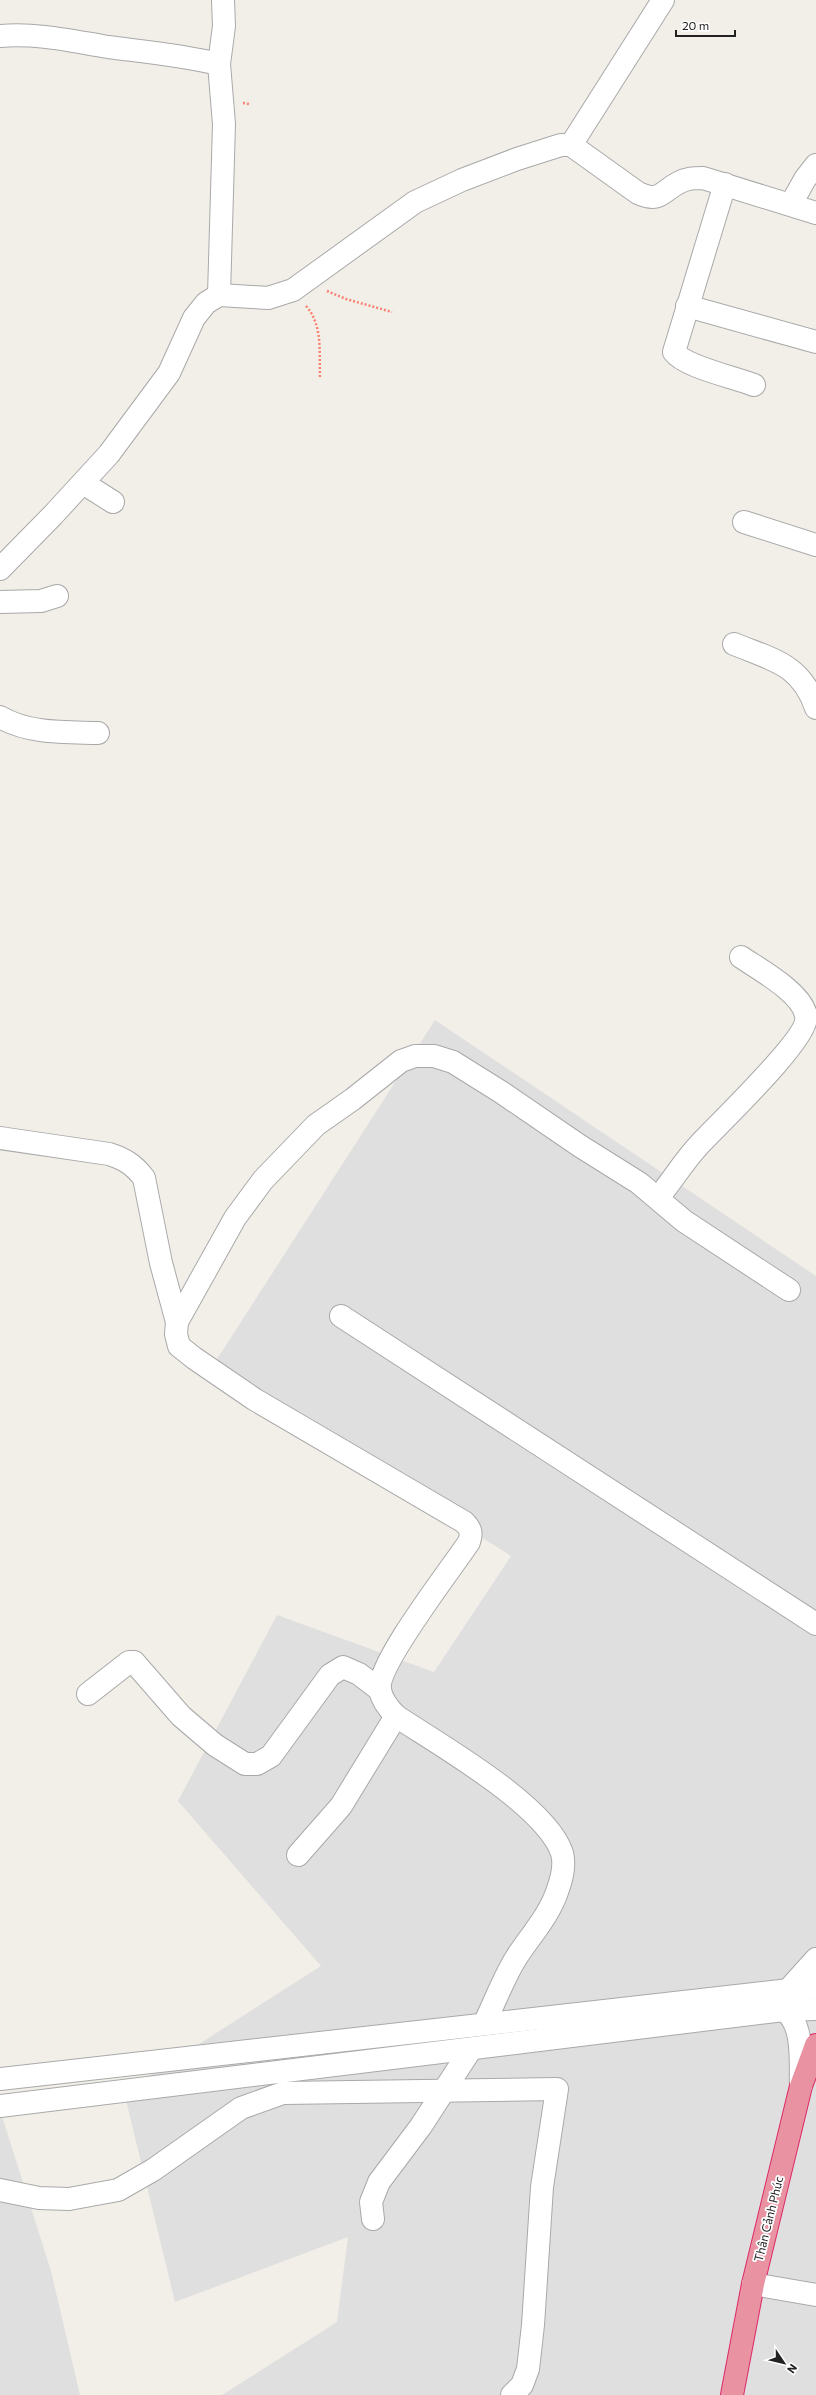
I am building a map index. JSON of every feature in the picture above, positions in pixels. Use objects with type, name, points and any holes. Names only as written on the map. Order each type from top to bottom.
[{"type":"highway","name":"Thân Cảnh Phúc","points":[[732,2395],[753,2284],[801,2086],[816,2045]]},
{"type":"street","points":[[219,295],[224,124],[220,64],[224,26],[223,0]]},
{"type":"street","points":[[571,146],[663,0]]},
{"type":"street","points":[[0,36],[28,34],[54,37],[110,47],[178,54],[220,64]]},
{"type":"street","points":[[0,569],[109,454],[169,373],[194,318],[206,303],[219,295],[268,298],[300,286],[378,227],[415,202],[462,180],[517,159],[561,145],[571,146],[638,193],[647,197],[656,197],[678,183],[690,178],[704,178],[816,212]]},
{"type":"street","points":[[791,204],[805,179],[816,165]]},
{"type":"street","points":[[725,184],[674,352],[678,357],[686,362],[754,385]]},
{"type":"street","points":[[687,306],[816,342]]},
{"type":"street","points":[[83,483],[113,502]]},
{"type":"street","points":[[744,522],[816,545]]},
{"type":"street","points":[[0,602],[41,602],[57,596]]},
{"type":"street","points":[[734,644],[791,669],[804,682],[816,708]]},
{"type":"street","points":[[791,669],[803,668],[816,670]]},
{"type":"street","points":[[0,717],[11,723],[34,729],[98,733]]},
{"type":"street","points":[[658,1198],[698,1146],[762,1079],[802,1030],[807,1016],[802,1004],[791,992],[741,957]]},
{"type":"street","points":[[177,1322],[235,1218],[263,1180],[316,1124],[353,1099],[401,1061],[415,1056],[434,1056],[452,1062],[501,1092],[658,1198],[690,1225],[789,1290]]},
{"type":"street","points":[[0,1138],[109,1154],[121,1158],[136,1166],[144,1178],[160,1263],[177,1322],[176,1334],[179,1346],[254,1399],[464,1522],[470,1528],[471,1534],[469,1542],[410,1627],[383,1673],[380,1690],[386,1706],[396,1716],[502,1786],[549,1832],[562,1853],[563,1870],[558,1890],[545,1917],[515,1959],[484,2024]]},
{"type":"street","points":[[341,1316],[816,1624]]},
{"type":"street","points":[[88,1694],[129,1662],[134,1662],[181,1716],[215,1745],[245,1764],[257,1764],[271,1756],[330,1675],[343,1667],[359,1674],[380,1690]]},
{"type":"street","points":[[298,1855],[341,1806],[396,1716]]},
{"type":"street","points":[[789,1989],[816,1959]]},
{"type":"street","points":[[0,2079],[816,1987]]},
{"type":"street","points":[[0,2106],[784,2010],[816,2009]]},
{"type":"street","points":[[784,2010],[792,2015],[799,2036],[801,2086]]},
{"type":"street","points":[[373,2219],[371,2202],[379,2182],[443,2092],[471,2049]]},
{"type":"street","points":[[1,2192],[39,2198],[69,2199],[118,2190],[153,2170],[241,2108],[283,2093],[443,2092],[556,2089],[542,2187],[533,2325],[528,2369],[522,2385],[512,2395]]},
{"type":"street","points":[[753,2284],[816,2295]]},
{"type":"path","points":[[300,286],[392,312]]},
{"type":"path","points":[[300,286],[319,332],[320,376]]},
{"type":"shaded area","points":[[435,1020],[816,1276],[816,2395],[222,2395],[337,2322],[348,2237],[175,2302],[124,2092],[321,1966],[178,1801],[277,1615],[434,1672],[511,1556],[212,1367]]},
{"type":"shaded area","points":[[0,2110],[51,2271],[80,2395],[0,2395]]}]
